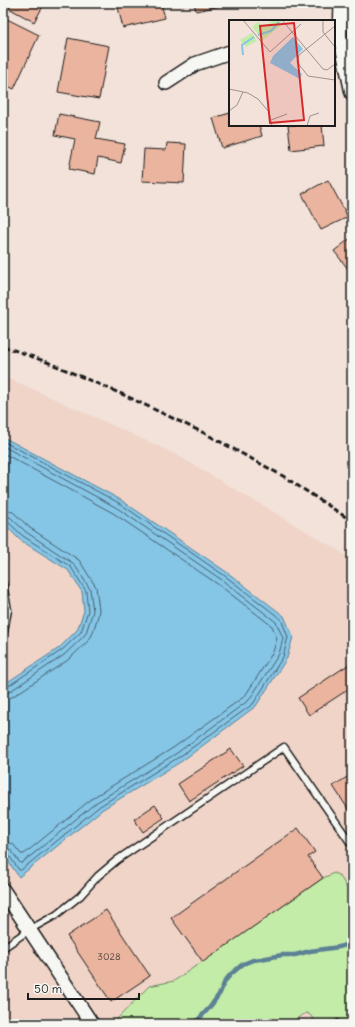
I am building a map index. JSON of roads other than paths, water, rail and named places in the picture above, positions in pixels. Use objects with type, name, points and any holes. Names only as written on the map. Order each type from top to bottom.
[{"type":"street","points":[[342,3],[337,37],[352,93]]},
{"type":"street","points":[[166,83],[195,64],[229,52]]},
{"type":"street","points":[[3,890],[92,1024]]},
{"type":"lane","points":[[3,584],[8,610],[3,637]]},
{"type":"lane","points":[[3,948],[29,930],[56,915],[80,896],[98,876],[117,860],[284,748],[352,845]]},
{"type":"water","points":[[3,437],[121,500],[228,573],[284,616],[293,637],[287,658],[256,706],[182,761],[103,809],[19,877],[3,854],[3,685],[59,648],[77,630],[84,611],[82,592],[68,570],[20,540],[3,523]]},
{"type":"waterway","points":[[194,1024],[210,1007],[220,993],[225,981],[243,964],[253,960],[282,955],[295,955],[310,951],[339,947],[352,943]]},
{"type":"railway","points":[[3,346],[47,362],[124,395],[206,434],[283,476],[352,521]]}]
